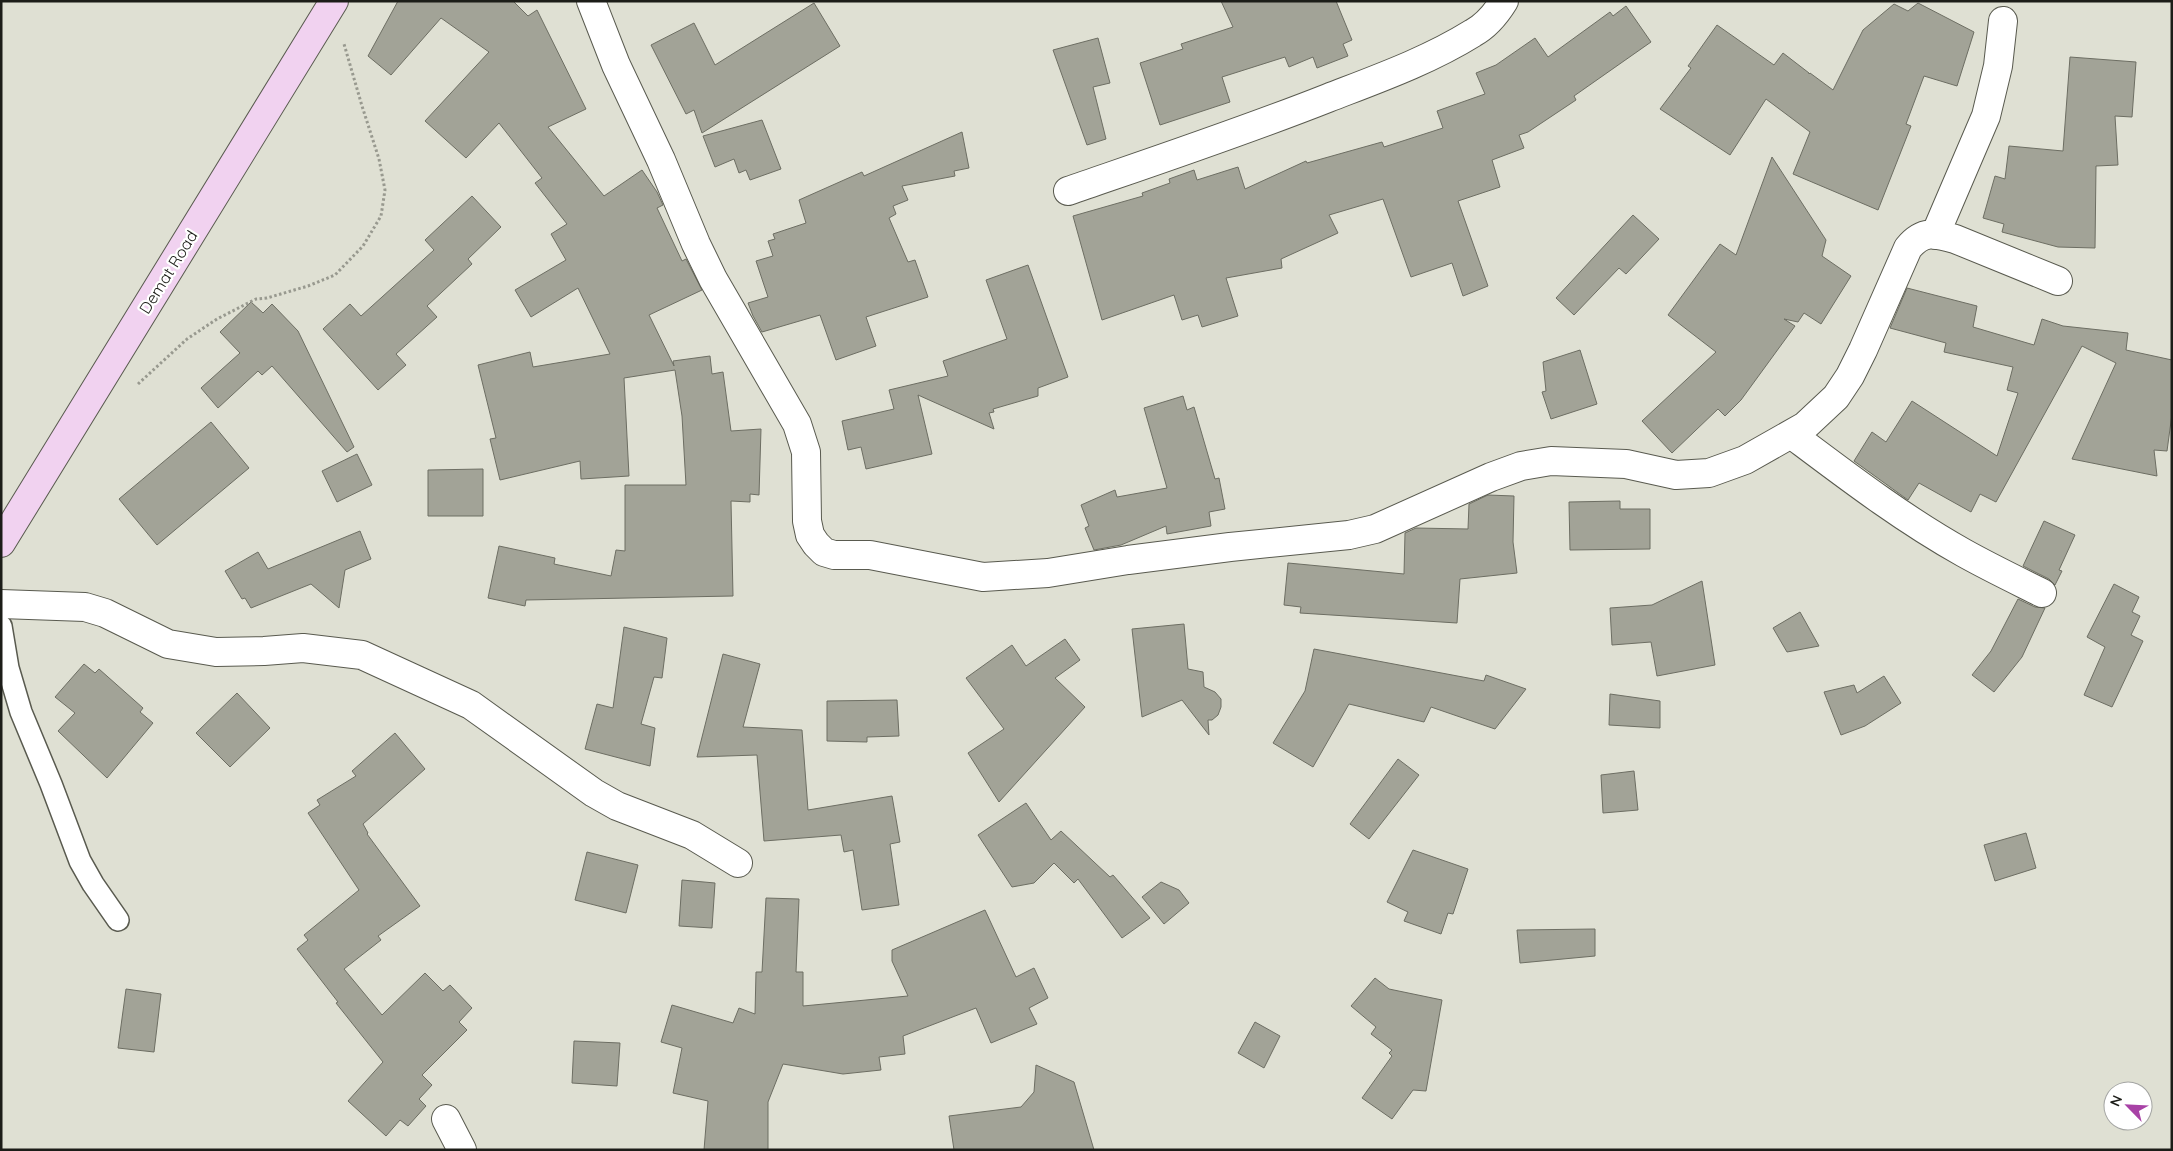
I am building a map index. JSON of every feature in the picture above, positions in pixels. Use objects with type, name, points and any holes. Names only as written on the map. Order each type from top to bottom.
[{"type":"street","name":"Demat Road","points":[[1,543],[334,1]]},
{"type":"street","points":[[592,1],[616,65],[661,160],[700,253],[713,279],[797,424],[806,452],[807,521],[810,535],[824,552],[834,555],[870,555],[983,577],[1048,573],[1128,560],[1230,547],[1349,536],[1375,529],[1491,477],[1521,466],[1551,461],[1626,464],[1676,475],[1709,473],[1745,460],[1792,434],[1805,426],[1836,397],[1850,376],[1863,350],[1908,248],[1917,237],[1935,235],[1955,239],[2058,281]]},
{"type":"street","points":[[1068,191],[1234,134],[1376,80],[1428,57],[1474,33],[1497,13],[1504,1]]},
{"type":"street","points":[[1935,235],[1986,116],[1998,66],[2003,21]]},
{"type":"street","points":[[1792,434],[1847,476],[1916,523],[1963,552],[2042,593]]},
{"type":"street","points":[[1,604],[85,608],[105,613],[168,644],[216,652],[264,652],[303,648],[362,655],[471,706],[594,793],[617,806],[692,835],[738,863]]},
{"type":"street","points":[[446,1119],[462,1150]]},
{"type":"lane","points":[[1,626],[8,668],[21,712],[77,854],[93,884],[118,920]]},
{"type":"path","points":[[135,386],[186,339],[216,319],[256,299],[284,294],[335,275],[364,246],[381,216],[385,190],[380,159],[362,106],[343,38]]},
{"type":"building","points":[[398,1],[513,1],[528,16],[537,10],[586,109],[548,127],[604,196],[642,170],[657,192],[663,205],[657,208],[682,261],[686,259],[702,290],[649,315],[674,366],[673,361],[710,356],[712,374],[723,372],[731,431],[761,429],[759,495],[750,494],[750,502],[731,501],[733,596],[526,600],[525,606],[488,598],[499,546],[555,558],[554,564],[611,576],[616,550],[625,551],[625,485],[686,485],[682,416],[675,370],[624,378],[629,476],[581,479],[580,461],[500,480],[490,439],[496,438],[478,365],[530,352],[533,367],[610,354],[578,288],[531,317],[515,290],[566,260],[551,234],[567,224],[535,183],[542,178],[499,123],[466,158],[425,121],[489,52],[441,18],[391,75],[368,56]]},
{"type":"building","points":[[1221,1],[1336,1],[1352,40],[1343,44],[1348,56],[1317,68],[1313,57],[1289,67],[1285,57],[1222,77],[1230,102],[1160,125],[1140,63],[1183,49],[1181,44],[1233,27]]},
{"type":"building","points":[[814,3],[840,46],[702,133],[694,110],[686,114],[651,45],[694,23],[715,65]]},
{"type":"building","points":[[1918,3],[1974,32],[1957,86],[1924,76],[1906,124],[1911,126],[1878,210],[1793,174],[1810,132],[1766,99],[1730,155],[1660,109],[1691,68],[1688,66],[1717,25],[1774,65],[1783,53],[1833,90],[1863,30],[1894,4],[1908,11]]},
{"type":"building","points":[[1626,6],[1651,42],[1574,96],[1576,100],[1528,132],[1519,135],[1524,148],[1492,160],[1500,187],[1458,201],[1488,286],[1463,296],[1452,263],[1411,277],[1383,199],[1329,215],[1338,233],[1281,259],[1282,268],[1226,278],[1238,316],[1202,327],[1198,315],[1182,320],[1174,295],[1102,320],[1073,216],[1143,196],[1142,193],[1170,183],[1169,179],[1194,170],[1197,180],[1238,167],[1245,189],[1306,161],[1307,163],[1382,142],[1384,147],[1443,128],[1437,111],[1485,94],[1476,73],[1496,65],[1535,38],[1548,57],[1610,12],[1613,16]]},
{"type":"building","points":[[1098,38],[1110,83],[1093,87],[1106,139],[1087,145],[1053,50]]},
{"type":"building","points":[[2070,57],[2136,62],[2132,117],[2115,116],[2118,165],[2096,166],[2095,248],[2058,247],[2002,232],[2004,224],[1983,218],[1995,176],[2005,179],[2009,146],[2063,151]]},
{"type":"building","points":[[762,120],[781,169],[750,180],[746,170],[739,173],[734,159],[715,167],[703,136]]},
{"type":"building","points":[[962,132],[969,168],[954,171],[955,176],[902,186],[908,200],[893,206],[896,214],[889,218],[908,262],[915,260],[928,297],[866,317],[876,346],[836,360],[820,315],[762,332],[748,303],[768,297],[756,261],[773,256],[768,241],[775,239],[773,234],[806,223],[799,200],[862,172],[864,176]]},
{"type":"building","points":[[1772,157],[1826,240],[1822,256],[1851,276],[1821,324],[1804,313],[1798,322],[1784,319],[1795,326],[1741,400],[1725,416],[1718,409],[1672,453],[1642,421],[1716,352],[1668,315],[1720,244],[1736,255]]},
{"type":"building","points":[[472,196],[501,227],[468,259],[472,264],[427,306],[437,317],[396,354],[406,365],[378,390],[323,329],[350,304],[361,316],[434,250],[425,240]]},
{"type":"building","points":[[1633,215],[1659,239],[1626,274],[1619,268],[1574,315],[1556,298]]},
{"type":"building","points":[[1028,265],[1068,377],[1038,388],[1038,396],[993,409],[994,412],[989,413],[994,429],[918,395],[932,454],[866,469],[861,447],[848,450],[842,421],[894,409],[889,390],[948,376],[943,361],[1007,339],[986,280]]},
{"type":"building","points":[[1907,288],[1977,306],[1973,327],[2034,345],[2042,319],[2063,326],[2128,333],[2126,350],[2172,360],[2172,414],[2167,451],[2154,450],[2157,476],[2072,459],[2116,363],[2082,346],[1996,502],[1980,494],[1971,512],[1919,483],[1908,500],[1854,461],[1872,432],[1886,442],[1912,401],[1997,456],[2018,393],[2007,390],[2013,367],[1944,352],[1946,343],[1890,328]]},
{"type":"building","points":[[251,302],[263,313],[272,304],[298,331],[354,447],[347,452],[272,366],[262,375],[258,371],[218,408],[201,388],[240,353],[220,332]]},
{"type":"building","points":[[1580,350],[1597,404],[1551,419],[1542,392],[1546,391],[1543,362]]},
{"type":"building","points":[[1183,396],[1187,410],[1194,407],[1215,479],[1219,478],[1225,509],[1209,512],[1211,526],[1167,534],[1166,526],[1121,545],[1094,550],[1085,528],[1089,526],[1081,505],[1115,490],[1117,497],[1167,488],[1144,408]]},
{"type":"building","points":[[211,422],[249,468],[157,545],[119,499]]},
{"type":"building","points":[[357,454],[372,485],[337,502],[322,471]]},
{"type":"building","points":[[483,469],[483,516],[428,516],[428,470]]},
{"type":"building","points":[[1488,495],[1514,496],[1513,542],[1517,573],[1460,579],[1457,623],[1300,613],[1301,607],[1284,605],[1288,563],[1404,574],[1405,533],[1416,528],[1468,529],[1469,504]]},
{"type":"building","points":[[1620,501],[1620,509],[1650,509],[1650,549],[1570,550],[1569,502]]},
{"type":"building","points":[[2044,521],[2075,535],[2059,570],[2062,571],[2055,585],[2049,579],[2023,566]]},
{"type":"building","points":[[360,531],[371,559],[345,570],[339,608],[311,584],[251,608],[245,598],[242,599],[225,571],[258,552],[268,569]]},
{"type":"building","points":[[1702,581],[1715,665],[1657,676],[1651,642],[1612,645],[1610,608],[1652,605]]},
{"type":"building","points":[[2114,584],[2139,597],[2132,612],[2140,616],[2131,635],[2143,641],[2112,707],[2084,695],[2105,647],[2087,637]]},
{"type":"building","points":[[2018,599],[2035,607],[2045,608],[2022,657],[1994,692],[1972,675],[1991,651]]},
{"type":"building","points":[[1800,612],[1819,646],[1787,652],[1773,628]]},
{"type":"building","points":[[1184,624],[1188,669],[1203,672],[1204,687],[1215,692],[1221,699],[1218,715],[1212,720],[1208,720],[1209,735],[1182,700],[1142,717],[1132,629]]},
{"type":"building","points":[[624,627],[667,638],[662,678],[654,677],[641,724],[655,728],[650,766],[585,749],[597,704],[613,708]]},
{"type":"building","points":[[1065,639],[1080,660],[1055,678],[1085,707],[999,802],[968,753],[1004,729],[966,678],[1012,645],[1026,666]]},
{"type":"building","points":[[1314,649],[1484,681],[1486,675],[1526,689],[1495,729],[1431,707],[1424,722],[1349,704],[1313,767],[1273,743],[1305,691]]},
{"type":"building","points":[[723,654],[760,664],[743,727],[802,730],[808,810],[892,796],[900,842],[890,844],[899,905],[862,910],[853,850],[844,852],[841,835],[764,841],[757,755],[697,757]]},
{"type":"building","points":[[84,664],[95,673],[99,669],[143,708],[140,712],[153,723],[107,778],[58,731],[75,713],[55,697]]},
{"type":"building","points":[[1884,676],[1901,703],[1865,726],[1841,735],[1824,692],[1854,685],[1857,693]]},
{"type":"building","points":[[237,693],[270,728],[230,767],[196,733]]},
{"type":"building","points":[[1610,694],[1660,701],[1660,728],[1609,725]]},
{"type":"building","points":[[897,700],[899,736],[867,737],[867,742],[827,741],[827,701]]},
{"type":"building","points":[[395,733],[425,769],[363,824],[367,834],[420,906],[378,936],[381,940],[344,969],[382,1015],[425,973],[443,991],[450,985],[472,1008],[459,1022],[467,1030],[422,1075],[432,1085],[419,1099],[426,1106],[408,1126],[400,1120],[386,1136],[348,1101],[383,1062],[336,1003],[338,1002],[297,949],[308,940],[304,935],[359,890],[308,813],[320,805],[317,800],[356,776],[352,771]]},
{"type":"building","points":[[1398,759],[1419,775],[1369,839],[1350,824]]},
{"type":"building","points":[[1634,771],[1638,810],[1603,813],[1601,775]]},
{"type":"building","points":[[1026,803],[1051,840],[1061,831],[1110,877],[1113,875],[1150,918],[1122,938],[1078,879],[1074,883],[1054,863],[1034,883],[1012,887],[978,835]]},
{"type":"building","points":[[2026,833],[2036,868],[1995,881],[1984,845]]},
{"type":"building","points":[[1413,850],[1468,869],[1453,914],[1448,913],[1441,934],[1404,921],[1408,912],[1387,902]]},
{"type":"building","points":[[587,852],[638,865],[626,913],[575,900]]},
{"type":"building","points":[[682,880],[715,883],[712,928],[679,926]]},
{"type":"building","points":[[1161,882],[1179,890],[1189,903],[1164,924],[1142,897]]},
{"type":"building","points":[[766,898],[799,899],[796,972],[803,972],[803,1006],[908,996],[892,961],[892,950],[985,910],[1016,977],[1034,968],[1048,998],[1029,1008],[1037,1024],[991,1043],[976,1008],[903,1036],[905,1054],[879,1057],[881,1070],[843,1074],[783,1064],[768,1102],[768,1150],[704,1150],[708,1101],[673,1093],[682,1048],[661,1042],[672,1005],[733,1023],[739,1008],[755,1014],[756,972],[762,972]]},
{"type":"building","points":[[1595,929],[1595,956],[1520,963],[1517,930]]},
{"type":"building","points":[[1375,978],[1389,989],[1442,1000],[1426,1091],[1413,1090],[1392,1119],[1362,1098],[1392,1056],[1389,1053],[1392,1050],[1371,1034],[1376,1027],[1351,1006]]},
{"type":"building","points":[[126,989],[161,994],[154,1052],[118,1048]]},
{"type":"building","points":[[1255,1022],[1280,1036],[1264,1068],[1238,1053]]},
{"type":"building","points":[[574,1041],[620,1043],[617,1086],[572,1083]]},
{"type":"building","points":[[1036,1065],[1074,1082],[1094,1150],[954,1150],[949,1116],[1021,1107],[1034,1092]]}]
